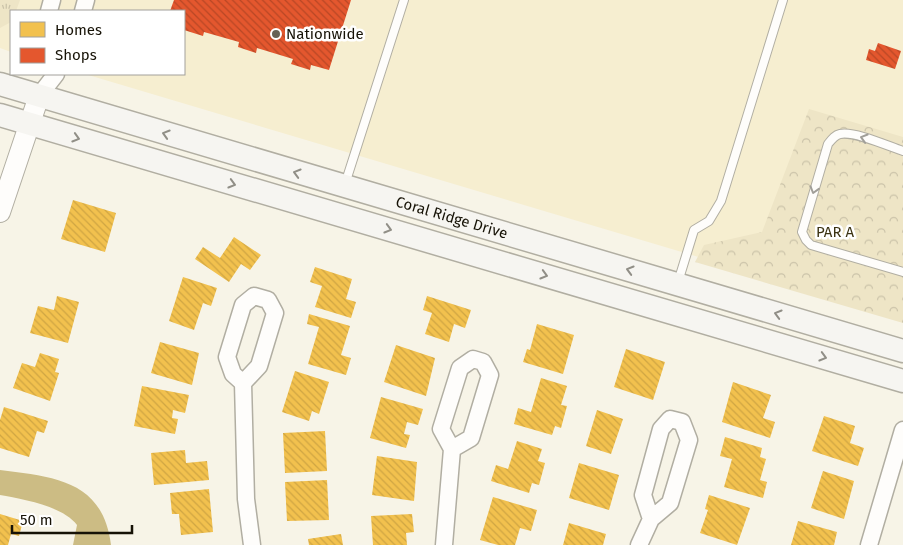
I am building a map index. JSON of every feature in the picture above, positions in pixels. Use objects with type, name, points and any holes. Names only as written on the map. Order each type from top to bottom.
[{"type":"main road","name":"Coral Ridge Drive","points":[[0,84],[903,350]]},
{"type":"main road","name":"Coral Ridge Drive","points":[[0,115],[903,381]]},
{"type":"street","points":[[38,75],[39,96]]},
{"type":"street","points":[[0,212],[39,96],[55,75]]},
{"type":"street","points":[[242,383],[258,366],[275,313],[268,300],[254,296],[243,306],[227,357],[233,374],[242,383],[246,499],[252,545]]},
{"type":"street","points":[[444,545],[452,449],[441,429],[460,368],[474,359],[484,362],[490,375],[471,438],[452,449]]},
{"type":"street","points":[[639,545],[650,519],[670,503],[690,440],[682,422],[670,419],[661,429],[643,495],[650,519]]},
{"type":"street","points":[[869,545],[903,430]]},
{"type":"lane","points":[[344,186],[404,0]]},
{"type":"lane","points":[[677,284],[694,230],[709,221],[721,201],[783,0]]},
{"type":"lane","points":[[903,150],[854,135],[842,133],[835,135],[828,144],[802,232],[811,245],[903,272]]},
{"type":"shaded area","points":[[0,0],[903,0],[903,318],[88,75],[185,75],[185,10],[10,10],[10,52],[0,48]]},
{"type":"shaded area","points":[[0,470],[57,480],[73,486],[87,495],[98,507],[106,523],[111,545],[73,545],[77,525],[71,518],[41,504],[0,495]]},
{"type":"green space","points":[[0,0],[20,0],[16,10],[10,10],[10,23],[0,28]]},
{"type":"green space","name":"PAR A","points":[[809,109],[903,137],[903,323],[695,262],[704,245],[762,232]]},
{"type":"building: Homes","points":[[73,200],[116,213],[105,252],[61,239]]},
{"type":"building: Homes","points":[[234,237],[261,255],[250,270],[241,264],[229,282],[195,259],[203,247],[220,258]]},
{"type":"building: Homes","points":[[315,267],[352,279],[346,299],[356,302],[351,318],[315,307],[322,286],[310,282]]},
{"type":"building: Homes","points":[[183,277],[217,288],[211,306],[203,303],[194,330],[169,321]]},
{"type":"building: Homes","points":[[57,296],[79,302],[68,343],[30,333],[38,306],[54,310]]},
{"type":"building: Homes","points":[[427,296],[471,310],[465,328],[454,324],[449,342],[425,334],[432,313],[423,310]]},
{"type":"building: Homes","points":[[309,314],[350,326],[341,355],[351,358],[346,375],[308,364],[319,327],[307,324]]},
{"type":"building: Homes","points":[[537,324],[574,335],[563,374],[523,362],[527,349],[530,350]]},
{"type":"building: Homes","points":[[160,342],[199,353],[192,385],[151,373]]},
{"type":"building: Homes","points":[[396,345],[435,358],[426,396],[384,382]]},
{"type":"building: Homes","points":[[626,349],[665,362],[653,400],[614,387]]},
{"type":"building: Homes","points":[[40,353],[59,359],[55,372],[59,373],[50,401],[13,388],[22,363],[35,367]]},
{"type":"building: Homes","points":[[295,371],[329,382],[319,414],[312,411],[309,421],[282,412]]},
{"type":"building: Homes","points":[[541,378],[567,386],[561,405],[567,406],[561,428],[555,426],[552,435],[514,424],[518,408],[531,412]]},
{"type":"building: Homes","points":[[733,382],[771,395],[763,418],[775,422],[770,438],[722,422]]},
{"type":"building: Homes","points":[[142,386],[189,395],[185,413],[173,410],[172,418],[178,419],[175,434],[134,426]]},
{"type":"building: Homes","points":[[381,397],[423,409],[418,425],[407,422],[404,434],[410,435],[406,448],[370,438]]},
{"type":"building: Homes","points":[[4,407],[48,421],[44,433],[37,431],[29,457],[0,448],[0,420]]},
{"type":"building: Homes","points":[[597,410],[623,419],[611,454],[586,446]]},
{"type":"building: Homes","points":[[824,416],[855,426],[850,443],[864,448],[858,466],[812,451]]},
{"type":"building: Homes","points":[[325,431],[327,471],[285,473],[283,433]]},
{"type":"building: Homes","points":[[725,437],[762,448],[760,457],[766,459],[760,480],[767,482],[763,498],[724,487],[732,459],[720,456]]},
{"type":"building: Homes","points":[[517,441],[542,449],[538,461],[545,463],[539,485],[532,483],[529,493],[491,481],[496,465],[508,469]]},
{"type":"building: Homes","points":[[185,450],[186,463],[207,461],[209,480],[154,485],[151,453]]},
{"type":"building: Homes","points":[[377,456],[417,462],[414,501],[372,495]]},
{"type":"building: Homes","points":[[579,463],[619,475],[609,510],[569,498]]},
{"type":"building: Homes","points":[[823,471],[854,481],[844,519],[811,508]]},
{"type":"building: Homes","points":[[327,480],[329,520],[287,521],[285,482]]},
{"type":"building: Homes","points":[[209,489],[213,532],[181,535],[179,514],[172,514],[170,493]]},
{"type":"building: Homes","points":[[709,495],[750,508],[737,545],[700,533],[708,510],[705,509]]},
{"type":"building: Homes","points":[[493,497],[537,510],[531,531],[520,528],[515,545],[498,545],[480,540]]},
{"type":"building: Homes","points":[[0,514],[23,521],[19,536],[11,534],[8,545],[0,545]]},
{"type":"building: Homes","points":[[412,514],[414,532],[406,533],[407,545],[373,545],[371,516]]},
{"type":"building: Homes","points":[[798,521],[837,532],[834,545],[791,545]]},
{"type":"building: Homes","points":[[569,523],[606,534],[603,545],[563,545]]},
{"type":"building: Homes","points":[[341,534],[343,545],[309,545],[308,539]]},
{"type":"building: Shops","name":"Nationwide","points":[[174,0],[351,0],[329,70],[311,65],[310,70],[291,64],[293,59],[257,48],[256,53],[238,47],[239,42],[204,32],[203,36],[185,30],[185,10],[170,10]]},
{"type":"building: Shops","points":[[878,43],[901,51],[895,69],[866,60],[869,49],[875,51]]},
{"type":"place","name":"Nationwide","points":[[276,34]]}]
